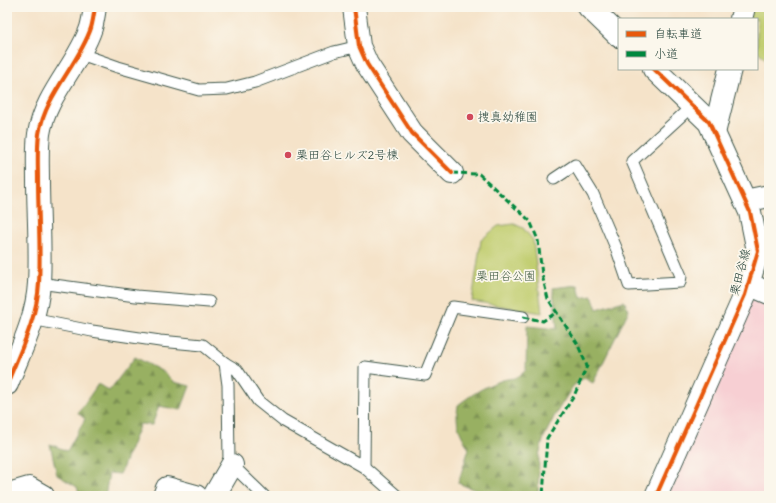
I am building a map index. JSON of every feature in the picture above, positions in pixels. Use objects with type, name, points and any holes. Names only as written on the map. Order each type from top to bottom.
[{"type":"street","points":[[7,384],[27,336],[35,309],[39,283],[38,161],[40,133],[46,111],[90,28],[95,7]]},
{"type":"street","points":[[354,7],[359,46],[367,64],[412,133],[452,173]]},
{"type":"street","points":[[588,7],[618,35]]},
{"type":"street","points":[[741,18],[744,7]]},
{"type":"street","name":"栗田谷線","points":[[655,70],[709,122],[746,201],[750,212],[758,251],[742,302],[656,496]]},
{"type":"street","points":[[714,134],[730,70]]},
{"type":"street","points":[[746,201],[769,196]]},
{"type":"street","points":[[748,284],[769,293]]},
{"type":"street","points":[[214,496],[232,465]]},
{"type":"street","points":[[10,496],[12,493],[29,488],[43,496]]},
{"type":"street","points":[[164,496],[167,488],[196,496]]},
{"type":"lane","points":[[78,53],[118,67],[199,90],[227,89],[255,82],[334,52],[359,46]]},
{"type":"lane","points":[[554,179],[575,165],[593,194],[617,250],[629,285],[680,282],[681,276],[632,161],[692,106]]},
{"type":"lane","points":[[39,283],[136,296],[209,302]]},
{"type":"lane","points":[[364,467],[365,367],[425,375],[453,307],[523,317]]},
{"type":"lane","points":[[32,319],[92,331],[160,341],[203,345],[225,363],[237,370],[258,401],[283,421],[364,467],[397,496]]},
{"type":"lane","points":[[225,363],[228,385],[229,462],[264,496]]},
{"type":"shaded area","points":[[754,291],[769,298],[769,496],[663,496]]},
{"type":"green space","points":[[744,7],[769,7],[769,63],[758,51],[758,18],[741,18]]},
{"type":"green space","name":"栗田谷公園","points":[[514,224],[523,228],[533,240],[542,313],[472,301],[481,240],[498,226]]},
{"type":"green space","points":[[578,285],[581,298],[592,296],[597,309],[624,301],[629,310],[593,383],[584,378],[573,386],[555,415],[544,437],[539,455],[538,496],[490,496],[458,483],[469,449],[459,428],[457,418],[458,405],[484,388],[494,383],[516,377],[526,370],[527,326],[557,329],[553,288]]},
{"type":"green space","points":[[135,357],[165,373],[174,382],[190,386],[181,410],[159,406],[152,425],[140,424],[120,474],[109,473],[105,496],[80,496],[77,487],[57,475],[50,444],[67,451],[85,419],[78,413],[98,384],[109,391]]},
{"type":"marked path","points":[[452,173],[479,174],[530,221],[538,240],[542,275],[548,299],[577,343],[587,366],[574,396],[547,438],[543,496]]},
{"type":"marked path","points":[[523,317],[543,321],[557,312]]},
{"type":"cycle path","points":[[7,384],[27,335],[38,296],[40,257],[38,145],[42,120],[55,93],[86,41],[91,28],[95,7]]},
{"type":"cycle path","points":[[354,7],[359,46],[367,64],[412,133],[452,173]]},
{"type":"cycle path","points":[[655,70],[709,122],[750,212],[758,251],[745,295],[656,496]]},
{"type":"place","name":"捜真幼稚園","points":[[470,117]]},
{"type":"place","name":"栗田谷ヒルズ2号棟","points":[[288,155]]}]
